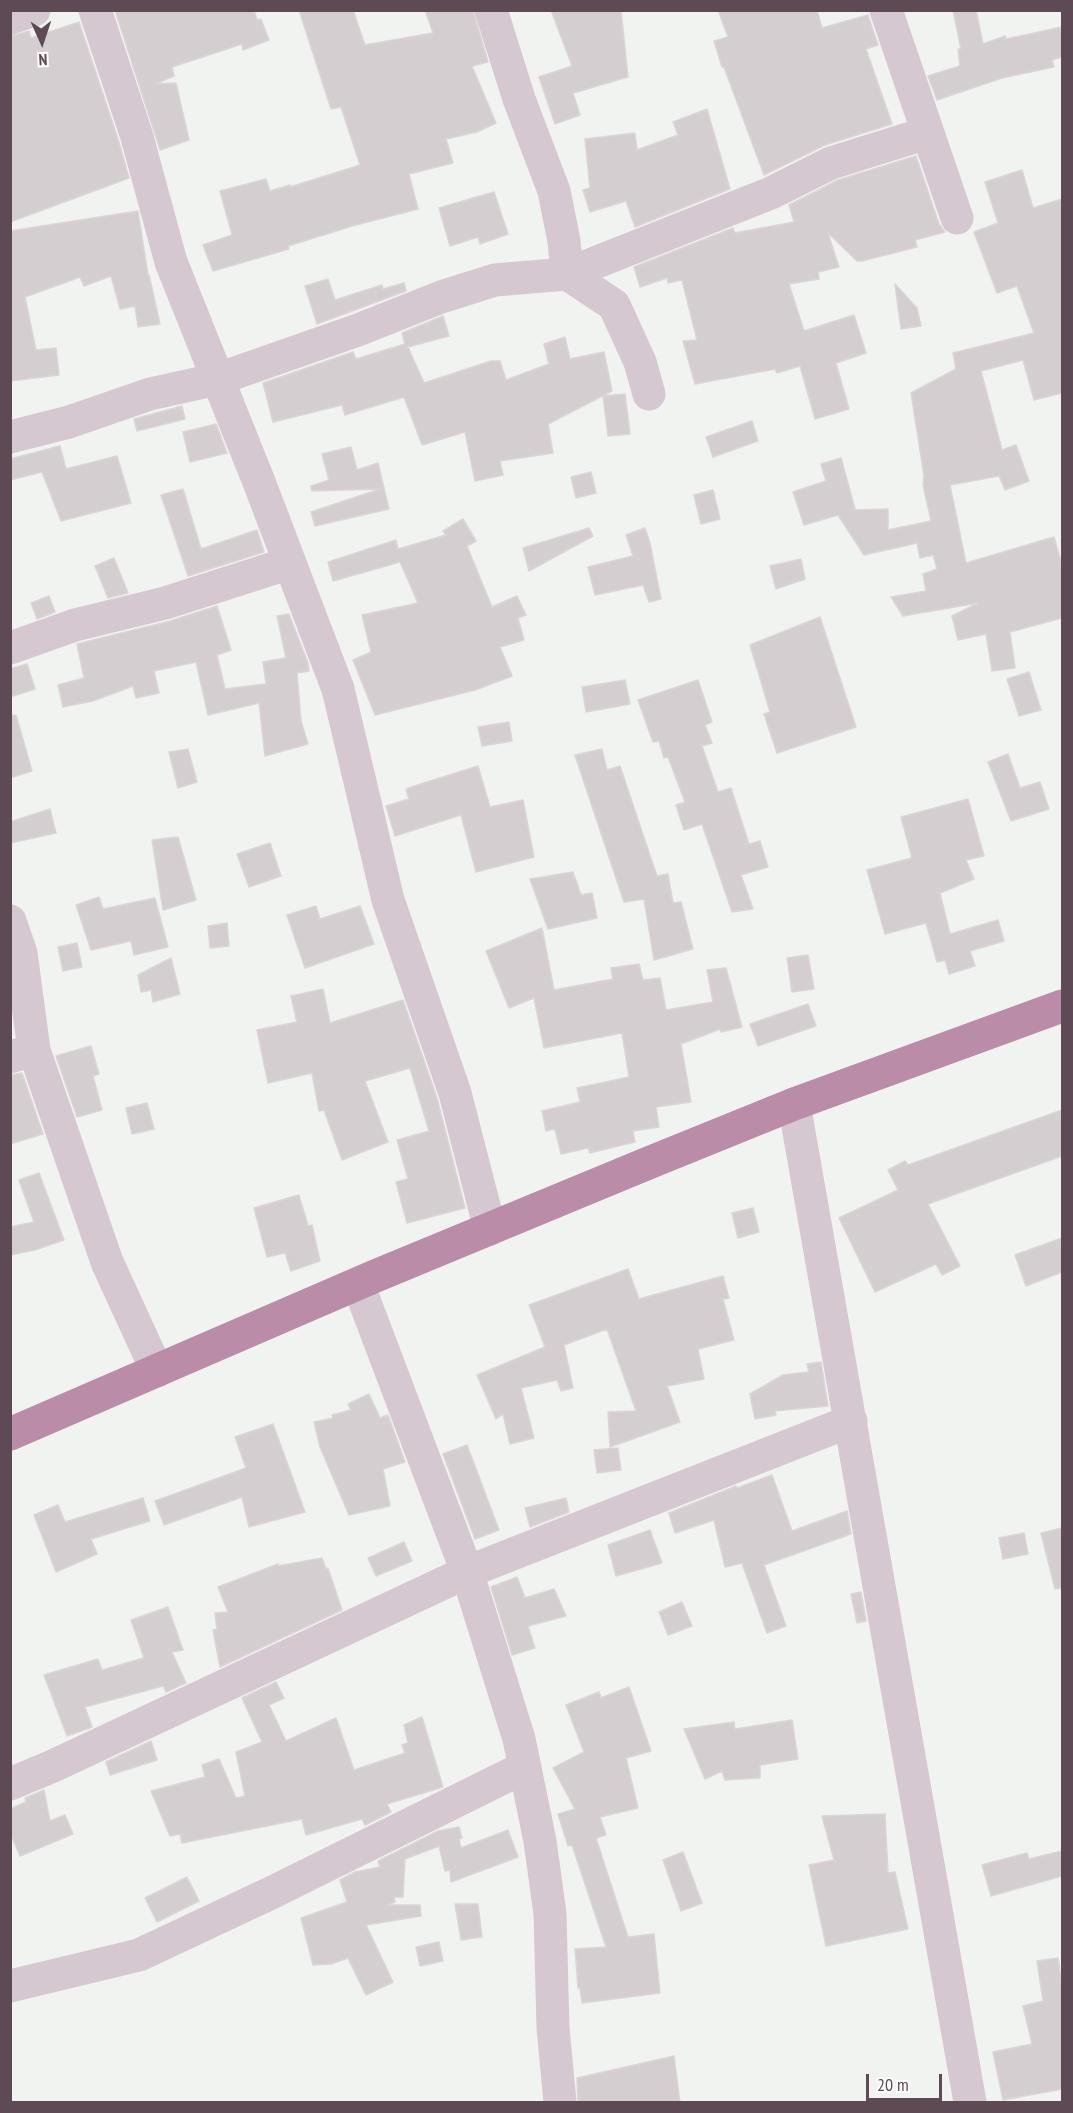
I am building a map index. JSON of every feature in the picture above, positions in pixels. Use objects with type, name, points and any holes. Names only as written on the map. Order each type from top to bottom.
[{"type":"highway","points":[[10,1434],[358,1284],[794,1104],[1062,1006]]},
{"type":"street","points":[[10,18],[34,10]]},
{"type":"street","points":[[95,10],[137,137],[171,262],[338,688],[388,900],[455,1093],[490,1229]]},
{"type":"street","points":[[491,10],[519,99],[554,191],[564,241],[567,274]]},
{"type":"street","points":[[886,10],[957,218]]},
{"type":"street","points":[[10,437],[69,422],[150,394],[218,379],[358,330],[441,297],[495,280],[567,274],[760,198],[831,163],[927,133]]},
{"type":"street","points":[[567,274],[614,305],[640,363],[649,394]]},
{"type":"street","points":[[10,648],[75,625],[165,603],[290,563]]},
{"type":"street","points":[[10,921],[21,953],[22,1053],[106,1262],[156,1371]]},
{"type":"street","points":[[794,1104],[970,2103]]},
{"type":"street","points":[[358,1284],[467,1572],[519,1739],[540,1841],[550,1914],[552,2028],[560,2103]]},
{"type":"street","points":[[10,1784],[467,1572],[851,1421]]},
{"type":"street","points":[[10,1986],[139,1955],[271,1893],[525,1767]]},
{"type":"building","points":[[115,10],[254,10],[257,20],[261,19],[269,40],[243,50],[242,44],[172,67],[174,76],[155,84],[176,83],[189,140],[160,150]]},
{"type":"building","points":[[299,10],[353,10],[365,45],[433,33],[425,10],[473,10],[488,62],[472,66],[496,123],[477,132],[446,139],[453,163],[409,174],[418,209],[352,226],[288,246],[289,249],[213,271],[203,245],[232,235],[220,191],[266,179],[270,191],[360,165],[341,107],[331,109]]},
{"type":"building","points":[[551,10],[621,10],[628,77],[573,93],[580,115],[555,124],[539,77],[572,66]]},
{"type":"building","points":[[718,10],[817,10],[822,28],[868,15],[878,45],[866,49],[892,124],[825,145],[764,175],[714,41],[728,37]]},
{"type":"building","points":[[953,10],[976,10],[983,44],[1005,36],[1006,39],[1062,27],[1062,57],[1052,60],[1054,67],[1002,78],[937,100],[928,76],[960,66],[958,49],[961,49]]},
{"type":"building","points":[[79,22],[129,178],[10,222],[10,36],[29,31],[31,38]]},
{"type":"building","points":[[707,109],[730,189],[635,227],[626,201],[590,212],[583,190],[590,188],[585,139],[635,133],[637,150],[678,135],[673,122]]},
{"type":"building","points":[[916,156],[939,224],[945,232],[915,240],[917,247],[862,261],[857,261],[828,233],[839,267],[818,272],[819,279],[789,284],[804,331],[854,315],[866,353],[836,363],[849,409],[815,419],[800,366],[777,373],[775,369],[695,384],[683,341],[697,340],[682,280],[668,283],[667,278],[640,287],[634,267],[733,228],[735,233],[794,222],[789,205],[838,180]]},
{"type":"building","points":[[1022,170],[1033,208],[1062,199],[1062,393],[1034,400],[1023,360],[981,371],[1002,450],[1016,445],[1029,481],[1005,490],[999,476],[950,485],[966,563],[1054,537],[1062,565],[1062,618],[1010,632],[1015,668],[992,671],[986,634],[958,640],[952,616],[978,603],[903,616],[891,597],[926,591],[923,574],[937,569],[933,555],[920,558],[917,543],[864,555],[838,515],[804,525],[793,492],[826,481],[821,464],[841,458],[855,509],[853,510],[888,509],[888,530],[931,521],[923,485],[924,476],[911,393],[956,369],[953,353],[1034,333],[1017,286],[997,293],[974,232],[998,223],[985,182]]},
{"type":"building","points":[[494,192],[508,234],[480,244],[478,237],[450,246],[439,208]]},
{"type":"building","points":[[138,211],[148,275],[160,324],[138,327],[135,306],[120,309],[111,276],[84,286],[80,277],[25,297],[36,350],[56,348],[59,375],[10,381],[10,231]]},
{"type":"building","points":[[328,279],[335,300],[382,285],[383,289],[404,283],[406,291],[317,324],[305,286]]},
{"type":"building","points":[[895,284],[917,308],[921,326],[901,329]]},
{"type":"building","points":[[443,316],[449,336],[408,347],[424,383],[491,361],[500,361],[506,380],[549,364],[544,344],[565,337],[570,359],[604,352],[612,391],[548,424],[553,453],[500,461],[503,475],[475,481],[465,432],[422,445],[404,397],[345,415],[342,405],[273,422],[263,383],[353,352],[356,359],[405,344],[402,333]]},
{"type":"building","points":[[625,394],[630,434],[608,436],[603,396]]},
{"type":"building","points":[[182,406],[185,419],[137,431],[134,419]]},
{"type":"building","points":[[752,421],[758,441],[713,457],[706,437]]},
{"type":"building","points":[[216,424],[227,453],[190,462],[183,432]]},
{"type":"building","points":[[60,446],[66,469],[117,456],[131,503],[61,521],[42,472],[10,480],[10,459]]},
{"type":"building","points":[[351,447],[357,470],[378,463],[389,509],[315,526],[311,512],[380,489],[312,491],[311,486],[329,480],[322,454]]},
{"type":"building","points":[[591,472],[596,493],[576,498],[571,477]]},
{"type":"building","points":[[183,489],[201,549],[257,530],[264,552],[188,576],[161,495]]},
{"type":"building","points":[[713,490],[720,519],[701,524],[694,495]]},
{"type":"building","points":[[463,519],[476,541],[467,546],[492,607],[517,596],[526,615],[518,618],[524,640],[500,647],[512,676],[475,690],[375,715],[353,660],[371,652],[362,615],[418,603],[400,562],[333,581],[328,562],[396,540],[398,549],[446,535],[443,531]]},
{"type":"building","points":[[589,528],[593,536],[529,571],[523,548]]},
{"type":"building","points":[[645,528],[661,599],[649,602],[643,585],[595,595],[588,567],[633,556],[626,535]]},
{"type":"building","points":[[114,558],[128,593],[108,598],[95,566]]},
{"type":"building","points":[[801,559],[805,579],[776,589],[770,566]]},
{"type":"building","points":[[49,596],[55,612],[37,619],[31,603]]},
{"type":"building","points":[[217,606],[231,650],[217,655],[225,689],[266,684],[263,662],[286,658],[277,616],[289,614],[308,663],[309,671],[297,673],[301,721],[308,744],[265,756],[259,703],[208,715],[196,662],[154,671],[159,693],[136,698],[133,686],[93,701],[63,707],[58,685],[84,678],[77,644],[170,621]]},
{"type":"building","points":[[820,617],[856,727],[777,753],[764,714],[770,712],[750,645]]},
{"type":"building","points":[[27,664],[35,689],[10,697],[10,669]]},
{"type":"building","points":[[1029,672],[1041,710],[1019,716],[1007,679]]},
{"type":"building","points":[[625,680],[630,704],[586,712],[582,687]]},
{"type":"building","points":[[698,680],[712,722],[705,725],[712,743],[702,746],[718,792],[731,788],[749,844],[760,841],[768,867],[741,875],[753,909],[732,912],[702,824],[684,830],[676,805],[685,802],[668,757],[664,758],[659,741],[653,742],[638,700]]},
{"type":"building","points":[[16,715],[32,771],[10,778],[10,716]]},
{"type":"building","points":[[509,722],[512,741],[482,746],[478,727]]},
{"type":"building","points":[[188,749],[197,782],[178,788],[169,752]]},
{"type":"building","points":[[602,749],[607,770],[620,766],[657,876],[668,874],[673,903],[681,902],[693,949],[654,960],[644,899],[624,902],[575,755]]},
{"type":"building","points":[[1008,754],[1020,788],[1040,782],[1049,809],[1011,821],[988,762]]},
{"type":"building","points":[[478,766],[490,807],[523,800],[534,857],[476,872],[461,815],[395,836],[386,806],[409,799],[406,790],[408,788]]},
{"type":"building","points":[[968,799],[984,856],[966,860],[974,879],[940,893],[950,934],[998,920],[1004,941],[970,951],[975,966],[949,974],[945,960],[937,962],[926,923],[885,934],[867,870],[912,858],[901,817]]},
{"type":"building","points":[[50,809],[56,833],[10,843],[10,822]]},
{"type":"building","points":[[178,837],[196,900],[163,910],[152,840]]},
{"type":"building","points":[[270,843],[281,876],[249,887],[237,854]]},
{"type":"building","points":[[573,872],[581,895],[592,893],[597,918],[548,929],[530,879]]},
{"type":"building","points":[[99,897],[103,909],[155,898],[168,947],[134,955],[131,941],[91,950],[76,905]]},
{"type":"building","points":[[316,906],[320,919],[360,906],[374,944],[305,968],[287,915]]},
{"type":"building","points":[[227,923],[229,946],[210,948],[208,926]]},
{"type":"building","points":[[542,928],[554,990],[613,979],[611,968],[639,964],[643,980],[660,978],[666,1010],[713,1002],[707,970],[726,968],[742,1027],[721,1032],[720,1029],[681,1044],[691,1102],[656,1107],[659,1127],[633,1131],[635,1142],[590,1153],[588,1148],[561,1154],[555,1129],[546,1131],[542,1111],[580,1102],[577,1088],[629,1077],[622,1033],[544,1048],[534,998],[509,1008],[486,951]]},
{"type":"building","points":[[77,943],[82,967],[63,971],[58,947]]},
{"type":"building","points":[[808,955],[814,989],[792,992],[787,958]]},
{"type":"building","points":[[171,958],[180,994],[153,1002],[151,990],[141,992],[138,975]]},
{"type":"building","points":[[323,989],[330,1023],[403,1000],[437,1098],[465,1208],[407,1223],[396,1182],[408,1179],[397,1140],[429,1131],[410,1068],[365,1081],[388,1142],[342,1160],[324,1110],[319,1111],[312,1073],[268,1083],[257,1030],[297,1022],[291,996]]},
{"type":"building","points":[[808,1004],[816,1026],[758,1046],[750,1024]]},
{"type":"building","points":[[91,1046],[99,1074],[93,1076],[102,1110],[77,1117],[56,1056]]},
{"type":"building","points":[[22,1073],[43,1134],[10,1144],[10,1075]]},
{"type":"building","points":[[147,1103],[154,1129],[132,1134],[126,1108]]},
{"type":"building","points":[[1062,1110],[1062,1156],[928,1204],[960,1266],[942,1275],[936,1264],[875,1292],[839,1218],[898,1190],[888,1170],[905,1161],[908,1165]]},
{"type":"building","points":[[39,1173],[64,1240],[35,1250],[10,1255],[10,1227],[34,1222],[19,1180]]},
{"type":"building","points":[[299,1195],[308,1226],[312,1225],[320,1261],[291,1271],[285,1253],[267,1257],[254,1208]]},
{"type":"building","points":[[753,1208],[759,1232],[738,1238],[732,1213]]},
{"type":"building","points":[[1062,1238],[1062,1272],[1026,1286],[1015,1255]]},
{"type":"building","points":[[628,1269],[639,1299],[723,1276],[729,1298],[723,1299],[734,1340],[698,1349],[704,1379],[667,1386],[680,1422],[610,1447],[608,1412],[636,1411],[607,1329],[564,1345],[573,1388],[561,1391],[557,1380],[521,1388],[534,1438],[510,1444],[503,1414],[496,1419],[477,1375],[545,1347],[529,1305]]},
{"type":"building","points":[[821,1362],[828,1406],[775,1411],[776,1415],[755,1419],[750,1394],[783,1375],[809,1372],[807,1364]]},
{"type":"building","points":[[369,1394],[380,1418],[388,1415],[405,1462],[383,1469],[390,1506],[349,1515],[320,1447],[314,1422],[333,1418],[332,1415],[351,1410],[348,1404]]},
{"type":"building","points":[[273,1424],[305,1512],[249,1527],[242,1497],[164,1525],[155,1501],[246,1468],[235,1437]]},
{"type":"building","points":[[467,1445],[499,1530],[475,1539],[443,1454]]},
{"type":"building","points":[[618,1448],[621,1470],[597,1473],[594,1450]]},
{"type":"building","points":[[772,1475],[792,1531],[847,1511],[851,1534],[764,1565],[786,1626],[767,1633],[742,1563],[725,1567],[714,1520],[675,1533],[669,1513],[736,1486],[737,1488]]},
{"type":"building","points":[[143,1498],[150,1521],[91,1539],[97,1554],[56,1572],[34,1515],[58,1505],[65,1522]]},
{"type":"building","points":[[566,1498],[569,1512],[530,1527],[525,1508]]},
{"type":"building","points":[[1062,1528],[1062,1588],[1055,1589],[1041,1533]]},
{"type":"building","points":[[650,1530],[662,1563],[616,1576],[608,1545]]},
{"type":"building","points":[[1024,1533],[1028,1554],[1003,1559],[999,1538]]},
{"type":"building","points":[[404,1542],[412,1561],[376,1576],[368,1558]]},
{"type":"building","points":[[322,1558],[326,1569],[328,1568],[342,1610],[220,1667],[213,1630],[217,1629],[215,1613],[228,1612],[218,1587],[278,1564],[278,1566]]},
{"type":"building","points":[[517,1577],[525,1598],[554,1589],[566,1616],[528,1626],[535,1648],[512,1655],[491,1587]]},
{"type":"building","points":[[861,1592],[866,1621],[857,1623],[851,1594]]},
{"type":"building","points":[[682,1602],[692,1626],[668,1635],[659,1612]]},
{"type":"building","points":[[168,1607],[183,1650],[172,1652],[186,1683],[166,1692],[163,1686],[85,1707],[92,1727],[67,1736],[44,1675],[98,1659],[102,1670],[144,1658],[131,1620]]},
{"type":"building","points":[[276,1682],[284,1698],[269,1705],[286,1741],[336,1718],[354,1770],[405,1753],[402,1745],[408,1743],[404,1725],[422,1717],[443,1787],[387,1804],[391,1812],[365,1825],[362,1819],[306,1835],[302,1819],[182,1843],[180,1834],[170,1836],[151,1791],[205,1777],[202,1765],[219,1759],[236,1798],[245,1796],[236,1752],[262,1742],[242,1698]]},
{"type":"building","points":[[629,1687],[651,1751],[626,1758],[638,1808],[600,1817],[606,1835],[596,1838],[628,1937],[654,1934],[660,1993],[582,2003],[580,1988],[578,1988],[575,1949],[606,1947],[572,1845],[568,1846],[558,1814],[575,1809],[553,1768],[584,1752],[566,1705],[599,1692],[601,1698]]},
{"type":"building","points":[[792,1720],[798,1759],[760,1765],[760,1778],[725,1780],[722,1771],[705,1779],[684,1729],[734,1722],[735,1729]]},
{"type":"building","points":[[151,1741],[157,1760],[110,1775],[106,1762]]},
{"type":"building","points":[[44,1790],[50,1821],[65,1815],[73,1834],[20,1856],[10,1833],[10,1809],[26,1802],[25,1798]]},
{"type":"building","points":[[885,1814],[888,1873],[895,1872],[908,1929],[826,1946],[809,1865],[834,1860],[822,1816]]},
{"type":"building","points":[[459,1827],[462,1838],[459,1839],[461,1848],[508,1830],[518,1857],[451,1882],[450,1870],[445,1871],[439,1846],[405,1859],[403,1897],[394,1897],[395,1902],[387,1905],[420,1905],[421,1916],[366,1925],[393,1982],[366,1995],[348,1958],[331,1964],[313,1965],[301,1918],[347,1902],[340,1880],[355,1872],[380,1867],[378,1861],[438,1831]]},
{"type":"building","points":[[1062,1851],[1062,1876],[991,1896],[982,1865],[1027,1853],[1029,1859]]},
{"type":"building","points":[[683,1852],[702,1903],[681,1911],[663,1860]]},
{"type":"building","points":[[187,1877],[199,1901],[157,1922],[145,1898]]},
{"type":"building","points":[[455,1904],[478,1904],[482,1937],[461,1940]]},
{"type":"building","points":[[439,1942],[443,1961],[420,1966],[416,1947]]},
{"type":"building","points":[[1058,1958],[1062,1987],[1062,2089],[1003,2100],[993,2052],[1032,2044],[1023,2006],[1043,2001],[1037,1961]]},
{"type":"building","points":[[674,2056],[680,2103],[578,2103],[577,2078]]}]
